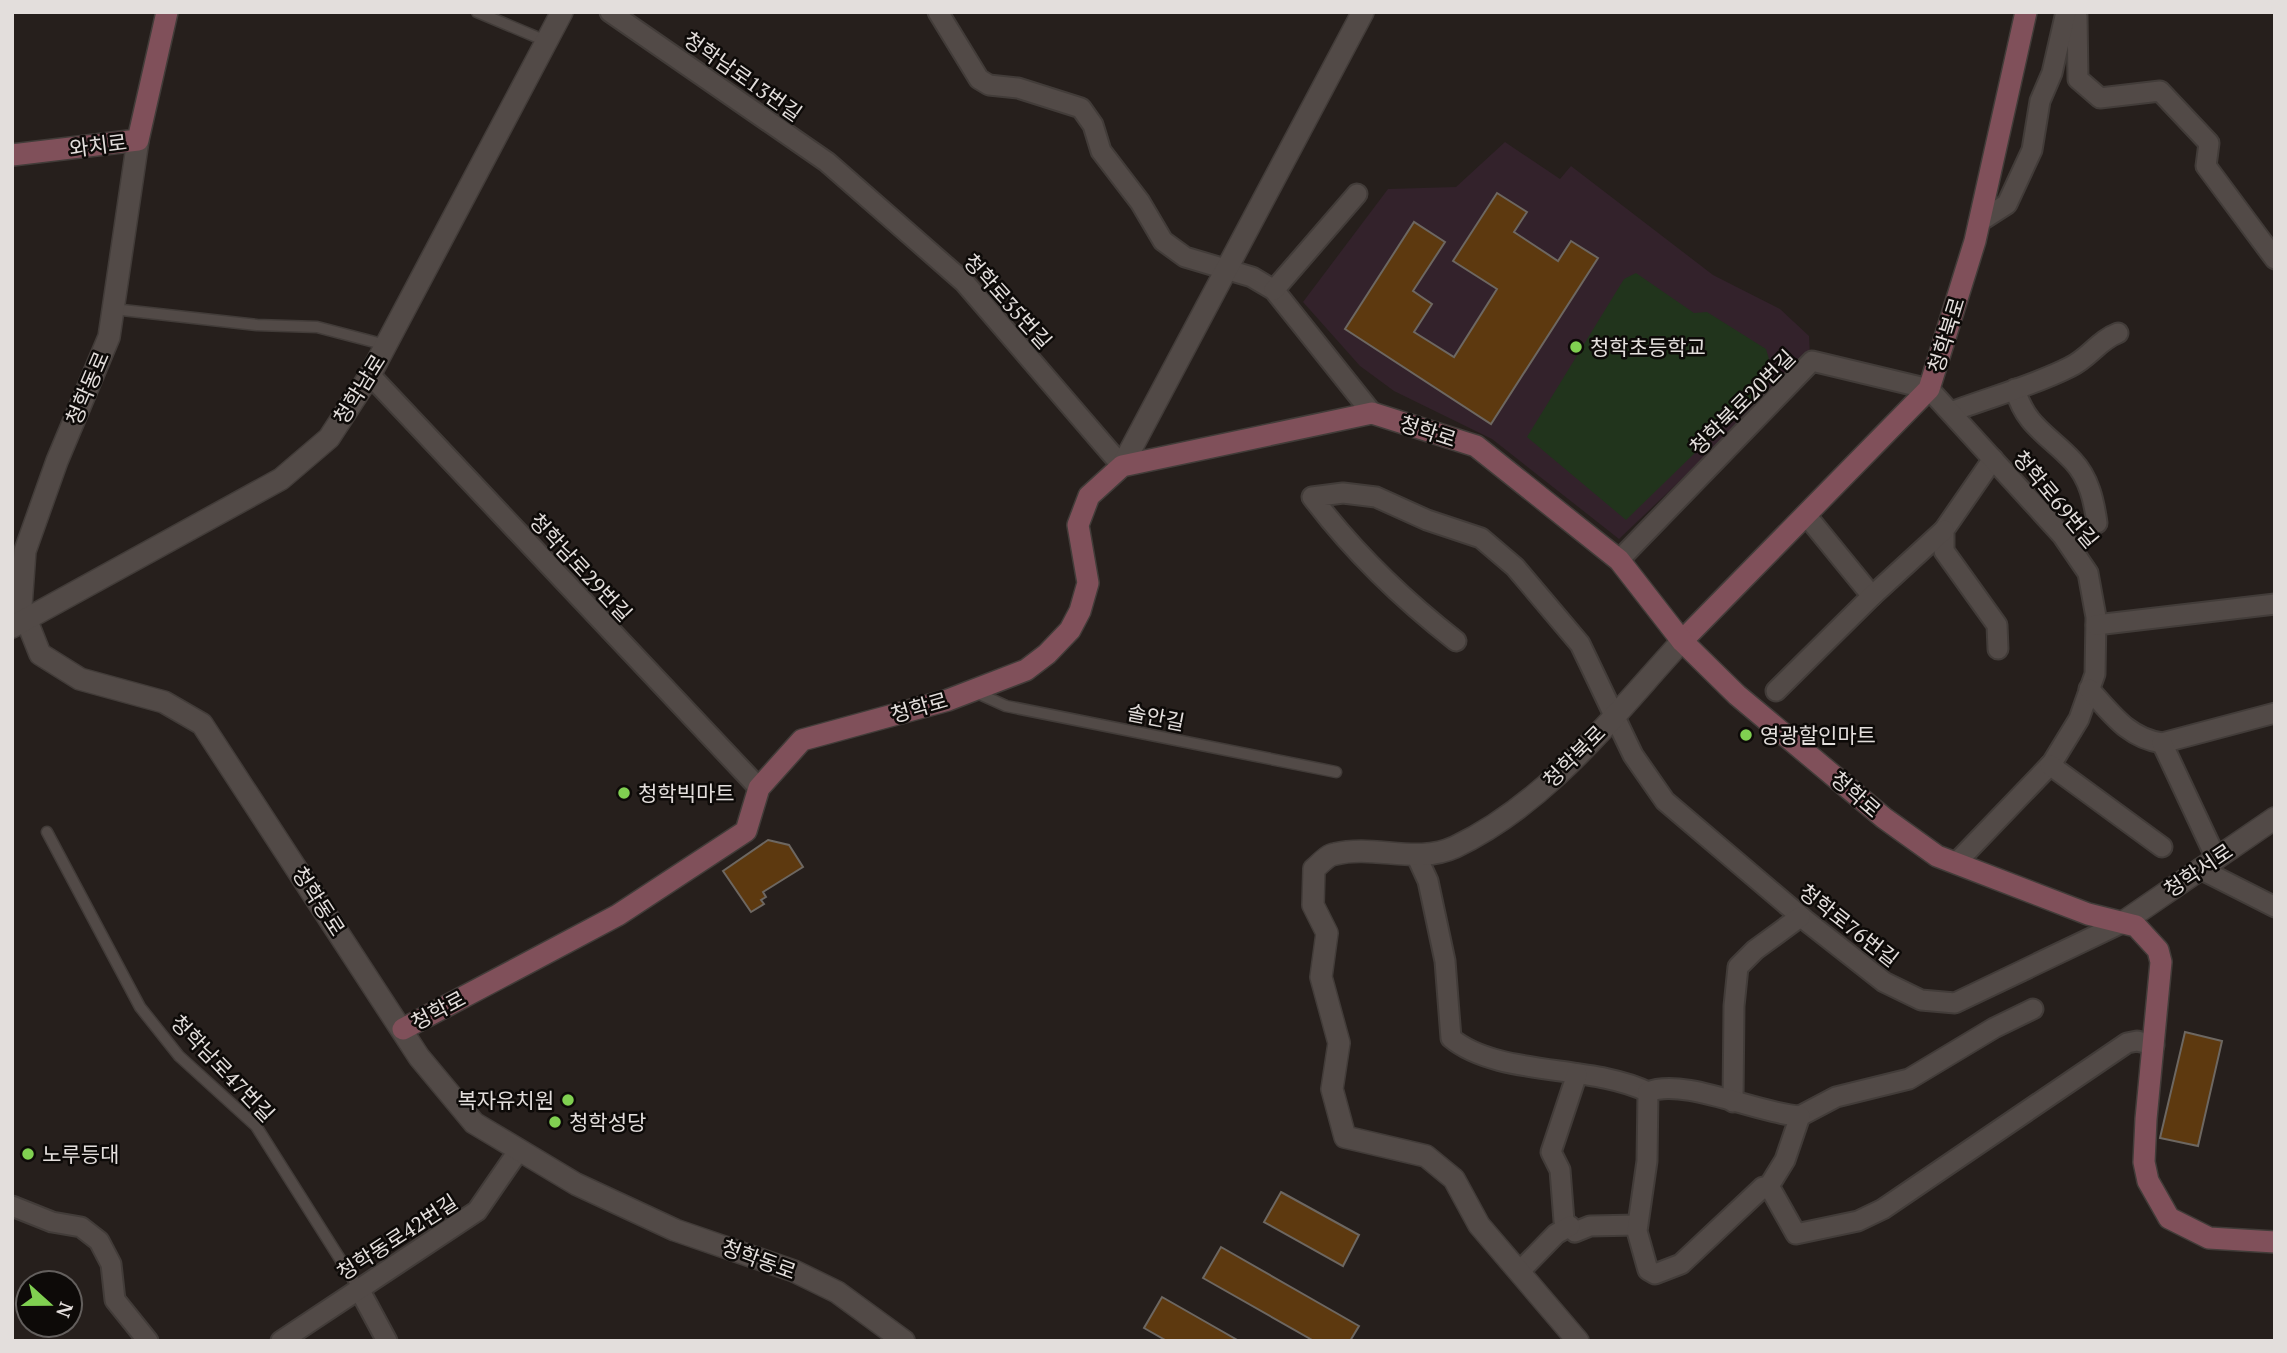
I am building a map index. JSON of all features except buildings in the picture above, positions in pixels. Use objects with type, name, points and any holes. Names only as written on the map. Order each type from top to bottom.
[{"type":"main road","name":"와치로","points":[[12,155],[138,140],[167,12]]},
{"type":"main road","name":"청학북로","points":[[1682,641],[1929,389],[1979,222],[2026,12]]},
{"type":"main road","name":"청학로","points":[[403,1029],[618,915],[746,831],[759,788],[802,740],[971,691],[1026,670],[1047,654],[1070,630],[1080,611],[1088,583],[1078,525],[1089,496],[1122,466],[1372,413],[1476,446],[1619,560],[1682,641],[1737,695],[1884,818],[1937,856],[2088,914],[2136,926],[2158,950],[2161,962],[2144,1162],[2156,1200],[2169,1218],[2209,1238],[2275,1242]]},
{"type":"street","name":"청학남로","points":[[19,624],[281,479],[329,438],[370,375],[562,12]]},
{"type":"street","name":"청학남로13번길","points":[[610,12],[827,162],[847,180]]},
{"type":"street","points":[[938,12],[979,79],[989,85],[1018,88],[1081,108],[1093,125],[1101,150],[1140,202],[1163,242],[1185,257],[1252,277],[1274,290],[1372,413]]},
{"type":"street","points":[[1122,466],[1363,12]]},
{"type":"street","points":[[1979,222],[2007,204],[2032,150],[2040,101],[2072,14]]},
{"type":"street","points":[[2072,14],[2078,79],[2100,98],[2160,90],[2209,143],[2206,166],[2275,259]]},
{"type":"street","points":[[2047,86],[2078,79]]},
{"type":"street","name":"청학동로","points":[[138,140],[109,337],[57,461],[26,551],[19,624],[40,654],[80,679],[164,702],[202,724],[419,1057],[474,1123],[576,1184],[675,1230],[794,1271],[826,1286],[904,1341]]},
{"type":"street","name":"청학로35번길","points":[[847,180],[964,282],[1122,466]]},
{"type":"street","points":[[1274,290],[1357,194]]},
{"type":"street","points":[[1951,412],[2071,367],[2095,351],[2104,339],[2118,333]]},
{"type":"street","name":"청학북로20번길","points":[[1619,560],[1812,361],[1929,389]]},
{"type":"street","name":"청학남로29번길","points":[[370,375],[759,788]]},
{"type":"street","name":"청학로69번길","points":[[1929,389],[2063,536],[2088,573],[2096,625],[2095,674],[2079,719],[2050,765],[1956,863]]},
{"type":"street","points":[[2015,389],[2021,410],[2029,422],[2075,463],[2093,496],[2097,523]]},
{"type":"street","points":[[1776,691],[1872,596],[1944,530],[1993,459]]},
{"type":"street","name":"청학로76번길","points":[[1456,641],[1390,586],[1347,542],[1312,498],[1343,493],[1376,497],[1427,520],[1481,538],[1515,567],[1580,644],[1633,755],[1665,801],[1800,917],[1884,982],[1921,1000],[1955,1003],[2122,923]]},
{"type":"street","points":[[1806,514],[1872,596]]},
{"type":"street","points":[[1944,530],[1944,551],[1997,625],[1998,649]]},
{"type":"street","points":[[2096,625],[2275,604]]},
{"type":"street","name":"청학북로","points":[[1578,1341],[1479,1225],[1454,1179],[1426,1156],[1345,1137],[1332,1089],[1339,1043],[1321,977],[1327,933],[1313,905],[1314,869],[1332,854],[1375,851],[1417,857],[1453,848],[1510,816],[1563,771],[1682,641]]},
{"type":"street","points":[[2089,689],[2127,730],[2144,740],[2162,743],[2275,713]]},
{"type":"street","points":[[2162,743],[2208,863],[2275,907]]},
{"type":"street","points":[[2050,765],[2162,848]]},
{"type":"street","name":"청학서로","points":[[2122,923],[2275,818]]},
{"type":"street","points":[[1417,857],[1428,881],[1445,961],[1451,1038],[1469,1051],[1488,1058],[1577,1074],[1647,1092],[1656,1089],[1685,1091],[1800,1116],[1836,1097],[1909,1079],[1994,1028],[2033,1009]]},
{"type":"street","points":[[1733,1102],[1733,1030],[1738,967],[1755,950],[1800,917]]},
{"type":"street","points":[[1769,1186],[1796,1234],[1858,1221],[1904,1195],[2127,1044],[2137,1041],[2154,1045]]},
{"type":"street","points":[[1577,1074],[1551,1152],[1560,1170],[1564,1221],[1575,1232],[1590,1226],[1637,1225]]},
{"type":"street","points":[[1647,1092],[1647,1160],[1637,1225],[1650,1273],[1661,1273],[1681,1264],[1741,1205],[1769,1186],[1784,1160],[1800,1116]]},
{"type":"street","name":"청학동로42번길","points":[[281,1341],[477,1212],[519,1150]]},
{"type":"street","points":[[12,1206],[51,1222],[81,1227],[99,1241],[111,1264],[115,1300],[148,1341]]},
{"type":"street","points":[[1519,1272],[1556,1234],[1570,1226]]},
{"type":"street","points":[[359,1289],[387,1341]]},
{"type":"lane","points":[[477,12],[546,41]]},
{"type":"lane","points":[[113,309],[237,323],[317,327],[386,345]]},
{"type":"lane","name":"솔안길","points":[[971,691],[1006,706],[1336,772]]},
{"type":"lane","name":"청학남로47번길","points":[[47,832],[140,1007],[179,1056],[256,1126],[359,1289]]},
{"type":"shaded area","name":"청학초등학교","points":[[1505,142],[1560,179],[1571,166],[1713,275],[1780,309],[1809,336],[1810,357],[1619,539],[1492,439],[1394,391],[1360,366],[1303,302],[1388,189],[1456,187]]},
{"type":"green space","points":[[1636,273],[1694,313],[1707,312],[1766,349],[1774,376],[1626,520],[1527,437],[1624,279]]},
{"type":"place","name":"청학초등학교","points":[[1576,347]]},
{"type":"place","name":"영광할인마트","points":[[1746,735]]},
{"type":"place","name":"청학빅마트","points":[[624,793]]},
{"type":"place","name":"복자유치원","points":[[568,1100]]},
{"type":"place","name":"청학성당","points":[[555,1122]]},
{"type":"place","name":"노루등대","points":[[28,1154]]}]
